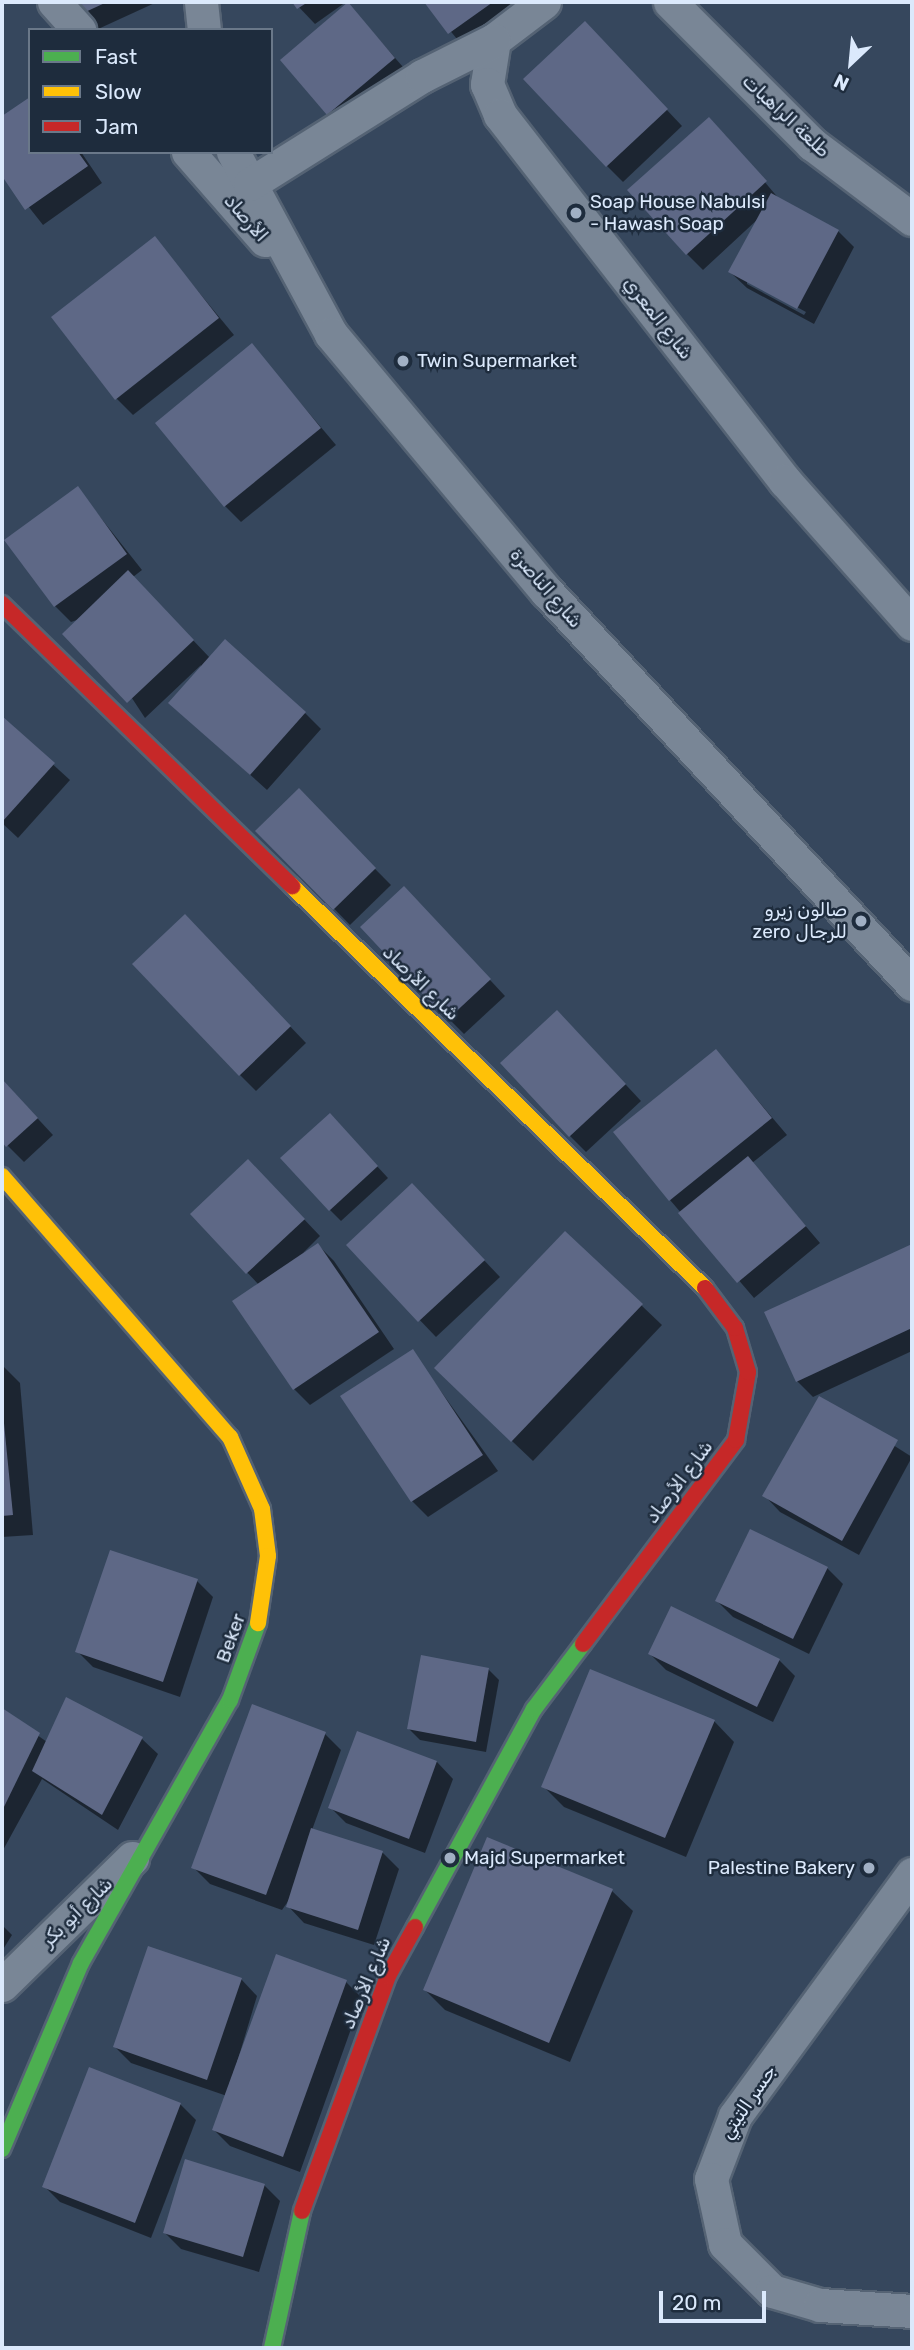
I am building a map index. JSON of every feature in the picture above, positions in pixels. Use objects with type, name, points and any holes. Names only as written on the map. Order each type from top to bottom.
[{"type":"street","points":[[54,2],[77,28]]},
{"type":"street","points":[[201,2],[204,28]]},
{"type":"street","points":[[250,184],[422,76],[494,40],[544,2]]},
{"type":"street","name":"طلعة الراهبات","points":[[670,2],[812,145],[912,219]]},
{"type":"street","name":"شارع المعري","points":[[494,40],[487,84],[500,115],[785,481],[912,624]]},
{"type":"street","name":"الأرصاد","points":[[190,154],[304,284]]},
{"type":"street","name":"شارع الناصرة","points":[[234,154],[331,334],[547,592],[912,984]]},
{"type":"street","name":"شارع الأرصاد","points":[[2,604],[711,1294],[735,1328],[748,1372],[744,1418],[730,1450],[534,1709],[388,1976],[293,2235],[272,2348]]},
{"type":"street","name":"Beker","points":[[2,1176],[230,1437],[262,1509],[268,1556],[257,1631],[206,1748],[82,1962],[2,2149]]},
{"type":"street","name":"شارع أبو بكر","points":[[2,1985],[152,1839]]},
{"type":"street","name":"جسر التيتي","points":[[912,1874],[735,2116],[711,2179],[725,2244],[772,2291],[820,2305],[912,2311]]},
{"type":"building","points":[[59,2],[107,2],[68,20]]},
{"type":"building","points":[[292,2],[308,2],[297,9]]},
{"type":"building","points":[[348,2],[395,58],[327,115],[280,60]]},
{"type":"building","points":[[424,2],[493,2],[448,34]]},
{"type":"building","points":[[585,21],[668,109],[606,167],[523,79]]},
{"type":"building","points":[[28,98],[28,154],[79,154],[88,166],[25,210],[2,176],[2,116]]},
{"type":"building","points":[[709,117],[767,181],[686,255],[627,190]]},
{"type":"building","points":[[771,193],[839,230],[797,309],[728,272]]},
{"type":"building","points":[[155,236],[219,318],[115,400],[51,317]]},
{"type":"building","points":[[252,343],[321,428],[224,507],[155,423]]},
{"type":"building","points":[[78,486],[127,554],[54,607],[4,540]]},
{"type":"building","points":[[128,570],[194,640],[127,703],[62,634]]},
{"type":"building","points":[[225,639],[306,712],[250,775],[168,703]]},
{"type":"building","points":[[2,716],[55,763],[2,822]]},
{"type":"building","points":[[299,788],[376,868],[333,910],[255,831]]},
{"type":"building","points":[[404,886],[491,979],[447,1020],[360,927]]},
{"type":"building","points":[[185,914],[291,1026],[239,1076],[132,964]]},
{"type":"building","points":[[557,1010],[626,1084],[569,1137],[500,1063]]},
{"type":"building","points":[[716,1049],[772,1118],[669,1201],[613,1132]]},
{"type":"building","points":[[2,1079],[38,1118],[6,1147],[2,1142]]},
{"type":"building","points":[[330,1113],[378,1166],[329,1211],[280,1158]]},
{"type":"building","points":[[748,1156],[806,1226],[737,1283],[678,1213]]},
{"type":"building","points":[[248,1159],[305,1219],[246,1274],[190,1214]]},
{"type":"building","points":[[412,1183],[485,1260],[418,1322],[346,1245]]},
{"type":"building","points":[[565,1231],[643,1304],[511,1442],[434,1368]]},
{"type":"building","points":[[318,1243],[379,1332],[293,1390],[232,1301]]},
{"type":"building","points":[[912,1244],[912,1328],[796,1382],[764,1312]]},
{"type":"building","points":[[413,1349],[483,1455],[411,1502],[340,1396]]},
{"type":"building","points":[[819,1396],[898,1440],[842,1541],[762,1496]]},
{"type":"building","points":[[2,1403],[13,1515],[2,1516]]},
{"type":"building","points":[[750,1529],[828,1567],[793,1639],[715,1601]]},
{"type":"building","points":[[110,1550],[198,1579],[163,1682],[75,1652]]},
{"type":"building","points":[[671,1606],[780,1659],[757,1707],[648,1654]]},
{"type":"building","points":[[421,1655],[489,1668],[476,1742],[407,1729]]},
{"type":"building","points":[[590,1669],[715,1720],[665,1838],[541,1787]]},
{"type":"building","points":[[66,1697],[143,1737],[102,1815],[32,1771]]},
{"type":"building","points":[[252,1704],[326,1732],[266,1895],[191,1868]]},
{"type":"building","points":[[2,1708],[40,1733],[2,1811]]},
{"type":"building","points":[[357,1731],[437,1761],[409,1839],[328,1808]]},
{"type":"building","points":[[311,1828],[383,1851],[358,1930],[286,1907]]},
{"type":"building","points":[[487,1837],[613,1889],[549,2043],[423,1990]]},
{"type":"building","points":[[148,1946],[242,1978],[207,2080],[113,2047]]},
{"type":"building","points":[[276,1954],[347,1980],[283,2157],[212,2130]]},
{"type":"building","points":[[89,2067],[181,2103],[135,2223],[42,2187]]},
{"type":"building","points":[[185,2159],[265,2184],[243,2257],[163,2233]]},
{"type":"traffic: fast","points":[[2,2149],[81,1963],[230,1700],[258,1623]]},
{"type":"traffic: fast","points":[[415,1927],[534,1709],[583,1644]]},
{"type":"traffic: fast","points":[[272,2348],[302,2211]]},
{"type":"traffic: slow","points":[[292,886],[705,1288]]},
{"type":"traffic: slow","points":[[2,1176],[230,1437],[262,1509],[268,1556],[258,1623]]},
{"type":"traffic: jam","points":[[2,604],[292,886]]},
{"type":"traffic: jam","points":[[583,1644],[736,1440],[748,1372],[735,1328],[705,1288]]},
{"type":"traffic: jam","points":[[302,2211],[388,1976],[415,1927]]},
{"type":"place","name":"Soap House Nabulsi - Hawash Soap","points":[[576,213]]},
{"type":"place","name":"Twin Supermarket","points":[[403,361]]},
{"type":"place","name":"صالون زيرو zero للرجال","points":[[861,921]]},
{"type":"place","name":"Majd Supermarket","points":[[450,1858]]},
{"type":"place","name":"Palestine Bakery","points":[[869,1868]]}]
